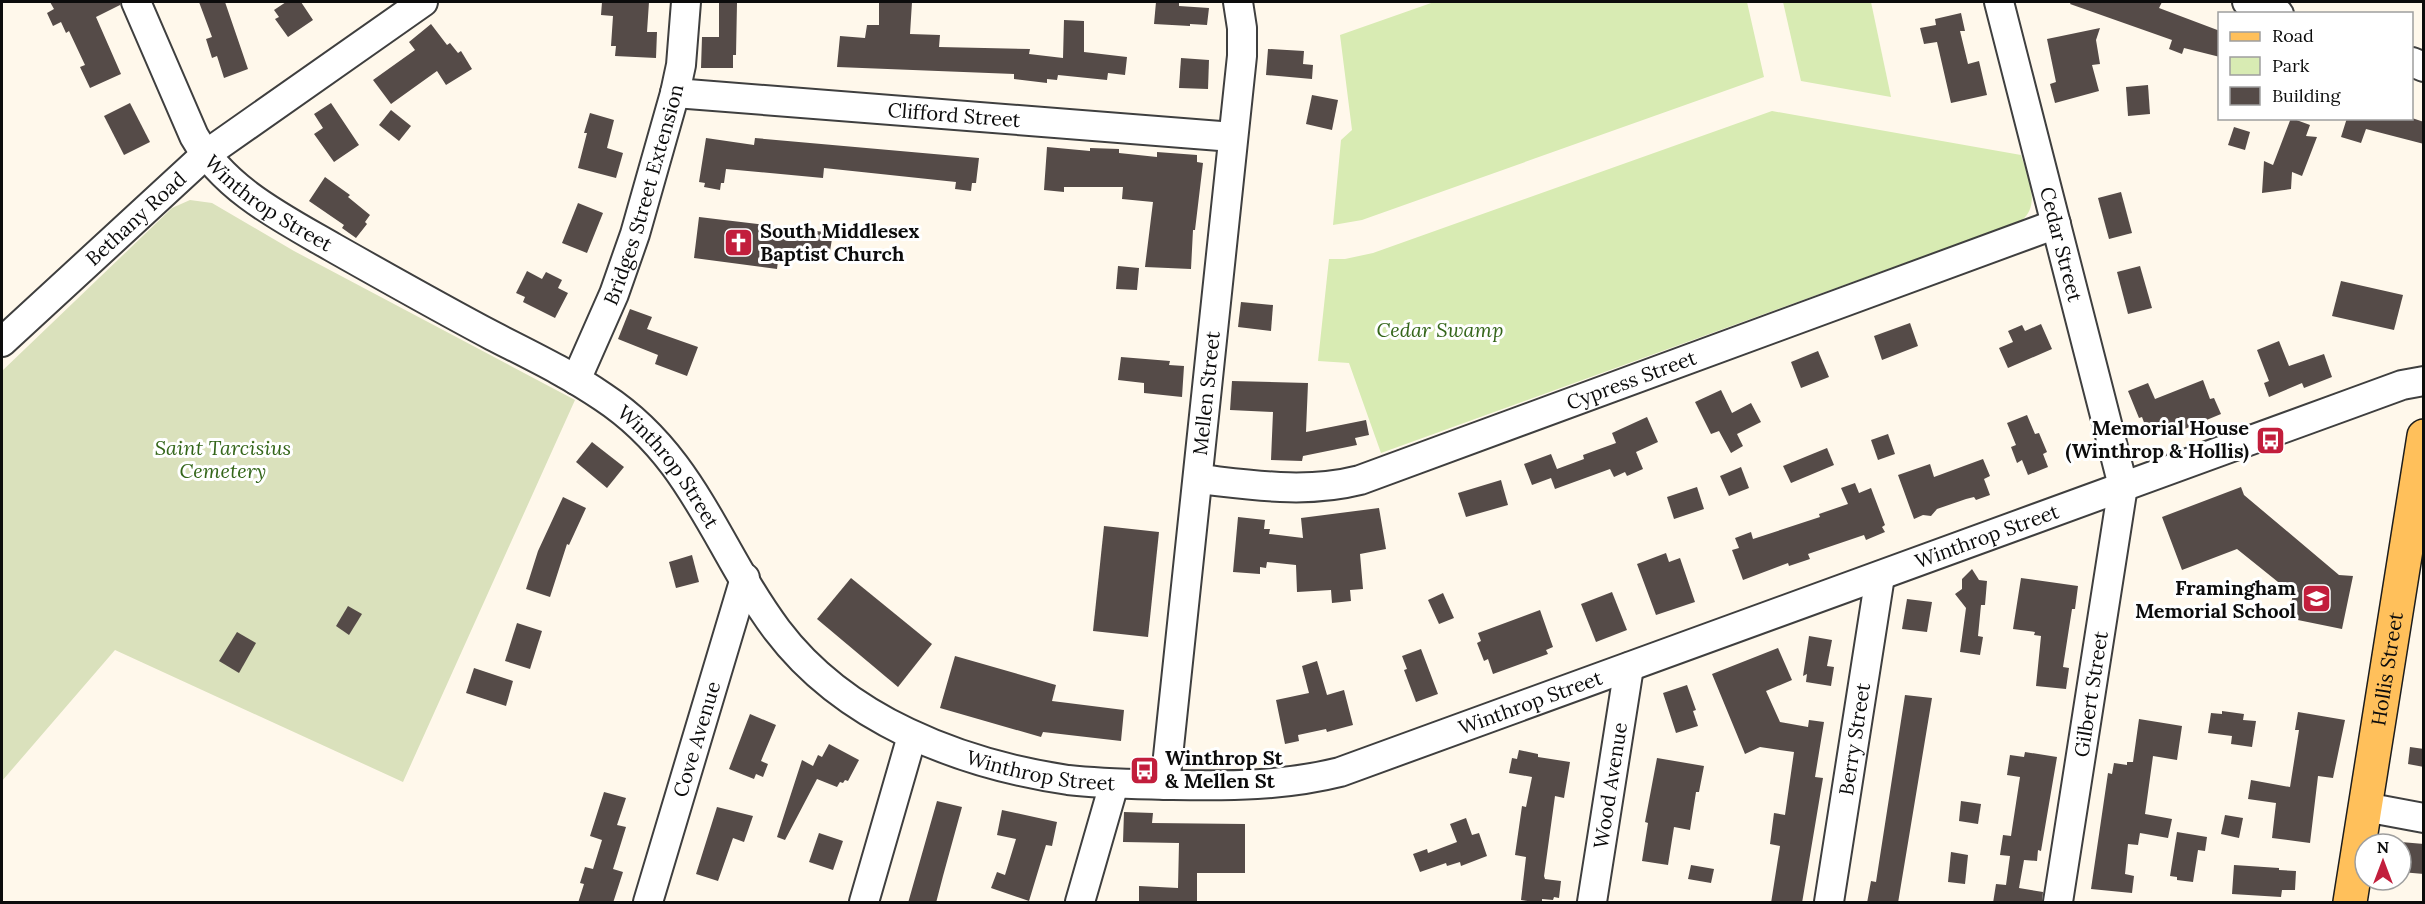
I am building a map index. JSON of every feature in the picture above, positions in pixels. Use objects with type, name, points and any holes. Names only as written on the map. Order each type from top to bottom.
[{"type":"main road","name":"Hollis Street","points":[[2350,903],[2365,807],[2415,542],[2424,436]]},
{"type":"street","name":"Winthrop Street","points":[[136,2],[182,108],[206,155],[221,173],[243,192],[295,225],[424,299],[576,380],[616,405],[657,442],[690,485],[777,629],[821,676],[850,702],[912,736],[1014,769],[1066,779],[1114,784],[1245,786],[1279,784],[1340,772],[2402,385],[2424,381]]},
{"type":"street","name":"Bethany Road","points":[[2,342],[206,155],[423,2]]},
{"type":"street","name":"Bridges Street Extension","points":[[576,380],[626,262],[675,93],[681,65],[686,2]]},
{"type":"street","name":"Mellen Street","points":[[1165,785],[1242,56],[1242,28],[1238,2]]},
{"type":"street","name":"Cedar Street","points":[[2000,2],[2123,486]]},
{"type":"street","points":[[2247,2],[2274,12]]},
{"type":"street","name":"Clifford Street","points":[[675,93],[1233,137]]},
{"type":"street","name":"Cypress Street","points":[[1198,479],[1288,489],[1335,486],[1360,480],[2056,224]]},
{"type":"street","name":"Gilbert Street","points":[[2058,903],[2123,486]]},
{"type":"street","name":"Berry Street","points":[[1829,903],[1880,576]]},
{"type":"street","name":"Cove Avenue","points":[[648,903],[745,578]]},
{"type":"street","name":"Wood Avenue","points":[[1592,903],[1629,667]]},
{"type":"street","points":[[864,903],[912,736]]},
{"type":"street","points":[[1080,903],[1114,784]]},
{"type":"street","points":[[2365,807],[2424,818]]},
{"type":"green space","points":[[1434,2],[1747,2],[1764,77],[1362,220],[1333,225],[1341,140],[1352,130],[1340,35]]},
{"type":"green space","points":[[1783,2],[1871,2],[1891,97],[1801,81]]},
{"type":"green space","name":"Cedar Swamp","points":[[1772,111],[2021,155],[2031,190],[2031,207],[2021,221],[1381,453],[1349,363],[1318,361],[1329,259],[1345,259],[1373,253]]},
{"type":"green space","name":"Saint Tarcisius Cemetery","points":[[190,200],[212,203],[294,251],[575,400],[403,782],[115,650],[2,781],[2,371],[172,208]]},
{"type":"building","points":[[50,2],[120,2],[120,5],[96,17],[121,74],[90,88],[80,67],[85,65],[69,31],[66,33],[61,22],[53,26],[47,13],[54,9]]},
{"type":"building","points":[[199,2],[225,2],[248,69],[224,78],[217,56],[212,58],[206,39],[212,37]]},
{"type":"building","points":[[286,2],[301,2],[313,20],[288,37],[275,19],[279,17],[274,10]]},
{"type":"building","points":[[602,2],[649,2],[647,32],[657,32],[656,58],[615,56],[616,46],[611,46],[613,16],[601,15]]},
{"type":"building","points":[[879,2],[912,2],[910,34],[940,35],[939,47],[1030,49],[1029,54],[1063,58],[1064,20],[1084,21],[1084,52],[1127,57],[1125,75],[1108,73],[1107,80],[1058,75],[1057,80],[1047,79],[1047,83],[1014,79],[1014,74],[837,67],[840,36],[865,38],[867,25],[879,25]]},
{"type":"building","points":[[1156,2],[1179,2],[1179,6],[1209,8],[1207,25],[1154,24]]},
{"type":"building","points":[[2071,2],[2162,2],[2159,8],[2218,30],[2218,56],[2184,48],[2182,54],[2169,49],[2172,40],[2070,4]]},
{"type":"building","points":[[719,3],[737,3],[736,55],[733,55],[733,68],[701,68],[702,37],[719,37]]},
{"type":"building","points":[[1961,13],[1965,31],[1960,31],[1968,64],[1979,61],[1987,95],[1951,103],[1937,42],[1924,44],[1920,28],[1936,25],[1935,19]]},
{"type":"building","points":[[431,24],[447,45],[450,43],[458,53],[461,51],[472,69],[446,85],[437,71],[391,104],[373,80],[415,50],[409,42]]},
{"type":"building","points":[[2100,28],[2096,40],[2100,64],[2092,65],[2099,91],[2055,103],[2050,84],[2056,82],[2047,39]]},
{"type":"building","points":[[1268,49],[1304,51],[1303,64],[1313,65],[1312,79],[1266,75]]},
{"type":"building","points":[[1181,58],[1209,60],[1208,89],[1179,88]]},
{"type":"building","points":[[2148,85],[2150,114],[2128,116],[2126,87]]},
{"type":"building","points":[[1312,95],[1338,100],[1332,130],[1306,124]]},
{"type":"building","points":[[130,103],[150,142],[124,155],[104,116]]},
{"type":"building","points":[[331,103],[359,145],[334,162],[314,134],[323,128],[314,114]]},
{"type":"building","points":[[391,110],[411,126],[399,141],[379,125]]},
{"type":"building","points":[[590,113],[614,120],[607,148],[623,153],[616,178],[578,168]]},
{"type":"building","points":[[2413,118],[2424,122],[2424,144],[2366,129],[2361,143],[2341,137],[2346,120]]},
{"type":"building","points":[[2290,120],[2310,125],[2306,136],[2317,137],[2302,176],[2292,172],[2291,189],[2262,193],[2264,161],[2273,165]]},
{"type":"building","points":[[2234,127],[2250,132],[2245,150],[2228,145]]},
{"type":"building","points":[[706,138],[754,145],[755,138],[979,158],[976,183],[972,183],[971,191],[955,189],[956,182],[824,168],[823,178],[726,169],[724,183],[721,183],[720,190],[704,187],[705,183],[699,182]]},
{"type":"building","points":[[1047,147],[1090,151],[1090,148],[1119,149],[1119,153],[1157,157],[1157,152],[1197,155],[1197,162],[1203,163],[1195,230],[1193,230],[1191,269],[1145,267],[1153,202],[1122,199],[1123,187],[1064,187],[1064,192],[1044,190]]},
{"type":"building","points":[[325,177],[350,195],[348,197],[370,215],[365,222],[367,224],[356,238],[342,228],[344,225],[309,201]]},
{"type":"building","points":[[2121,192],[2132,233],[2109,239],[2098,198]]},
{"type":"building","points":[[578,203],[603,213],[587,253],[562,243]]},
{"type":"building","points":[[699,217],[833,233],[829,257],[783,251],[782,262],[778,261],[777,269],[694,258]]},
{"type":"building","points":[[1118,266],[1139,268],[1137,290],[1116,289]]},
{"type":"building","points":[[2140,266],[2152,308],[2128,314],[2117,272]]},
{"type":"building","points":[[527,271],[542,279],[546,272],[562,280],[558,288],[568,293],[555,318],[523,302],[525,297],[516,293]]},
{"type":"building","points":[[2341,281],[2403,295],[2394,330],[2332,316]]},
{"type":"building","points":[[1241,302],[1273,305],[1271,331],[1238,327]]},
{"type":"building","points":[[630,309],[652,317],[647,329],[698,347],[687,376],[655,364],[658,355],[618,339]]},
{"type":"building","points":[[1910,323],[1918,346],[1882,360],[1874,336]]},
{"type":"building","points":[[2041,324],[2052,349],[2008,368],[1999,348],[2013,342],[2008,331],[2022,325],[2025,331]]},
{"type":"building","points":[[2279,341],[2289,366],[2324,354],[2332,377],[2304,388],[2302,383],[2269,397],[2264,383],[2269,381],[2257,350]]},
{"type":"building","points":[[1818,351],[1829,377],[1801,388],[1791,362]]},
{"type":"building","points":[[1121,357],[1170,361],[1169,365],[1184,366],[1182,397],[1144,393],[1144,383],[1118,380]]},
{"type":"building","points":[[2203,380],[2210,399],[2214,398],[2221,414],[2163,438],[2160,431],[2149,436],[2128,391],[2148,383],[2155,399]]},
{"type":"building","points":[[1232,381],[1308,383],[1306,432],[1366,420],[1369,435],[1355,438],[1357,445],[1303,456],[1302,461],[1271,460],[1273,412],[1230,410]]},
{"type":"building","points":[[1721,390],[1732,413],[1751,403],[1761,422],[1737,434],[1743,446],[1731,453],[1719,431],[1711,434],[1695,402]]},
{"type":"building","points":[[2027,415],[2035,434],[2039,433],[2047,452],[2043,454],[2048,467],[2028,475],[2022,460],[2017,463],[2011,447],[2016,445],[2007,423]]},
{"type":"building","points":[[1647,417],[1658,442],[1636,452],[1643,469],[1627,476],[1625,472],[1614,477],[1610,469],[1555,489],[1551,478],[1532,485],[1524,464],[1551,454],[1557,469],[1584,459],[1583,455],[1616,443],[1612,433]]},
{"type":"building","points":[[1888,434],[1895,454],[1878,460],[1871,440]]},
{"type":"building","points":[[592,442],[624,467],[607,488],[576,462]]},
{"type":"building","points":[[1827,448],[1834,465],[1791,483],[1783,466]]},
{"type":"building","points":[[1983,459],[1990,476],[1984,479],[1990,495],[1976,500],[1974,497],[1966,499],[1937,509],[1931,516],[1923,515],[1914,519],[1898,475],[1930,464],[1934,477]]},
{"type":"building","points":[[1741,467],[1749,488],[1729,496],[1720,476]]},
{"type":"building","points":[[1501,480],[1508,505],[1466,517],[1458,493]]},
{"type":"building","points":[[1855,483],[1859,493],[1871,488],[1885,525],[1882,527],[1885,532],[1866,540],[1864,535],[1808,554],[1810,559],[1789,566],[1788,563],[1743,580],[1732,550],[1739,548],[1735,538],[1751,532],[1753,539],[1820,517],[1819,514],[1848,504],[1841,488]]},
{"type":"building","points":[[1697,487],[1704,509],[1674,519],[1667,497]]},
{"type":"building","points":[[2241,487],[2244,495],[2339,575],[2353,576],[2342,629],[2288,618],[2293,594],[2237,549],[2182,570],[2162,517]]},
{"type":"building","points":[[563,497],[586,508],[569,545],[567,544],[550,597],[526,589],[538,551]]},
{"type":"building","points":[[1379,508],[1386,549],[1360,554],[1363,589],[1350,590],[1351,601],[1332,603],[1331,590],[1297,592],[1296,565],[1267,562],[1266,568],[1260,567],[1260,574],[1233,572],[1238,517],[1265,520],[1264,529],[1270,529],[1269,534],[1303,538],[1301,518]]},
{"type":"building","points":[[1104,526],[1159,532],[1148,637],[1093,631]]},
{"type":"building","points":[[1666,553],[1669,562],[1680,558],[1695,602],[1656,615],[1637,564]]},
{"type":"building","points":[[692,555],[699,582],[676,588],[669,562]]},
{"type":"building","points":[[1972,569],[1979,580],[1987,581],[1985,605],[1981,605],[1978,636],[1983,637],[1980,655],[1960,652],[1966,608],[1955,594],[1962,589],[1962,579]]},
{"type":"building","points":[[851,578],[932,644],[898,687],[817,619]]},
{"type":"building","points":[[2021,578],[2078,586],[2063,667],[2069,668],[2066,689],[2036,686],[2041,636],[2034,635],[2035,632],[2013,629]]},
{"type":"building","points":[[1612,592],[1627,630],[1596,642],[1581,604]]},
{"type":"building","points":[[1443,593],[1454,618],[1439,624],[1428,600]]},
{"type":"building","points":[[1907,599],[1932,602],[1927,632],[1902,629]]},
{"type":"building","points":[[348,606],[362,614],[349,635],[336,626]]},
{"type":"building","points":[[1540,610],[1553,647],[1546,650],[1548,654],[1493,674],[1488,659],[1484,661],[1477,643],[1481,641],[1478,633]]},
{"type":"building","points":[[517,623],[542,631],[530,669],[505,661]]},
{"type":"building","points":[[237,632],[256,643],[239,673],[219,661]]},
{"type":"building","points":[[1809,636],[1832,640],[1827,666],[1834,667],[1831,686],[1806,682],[1807,674],[1803,676]]},
{"type":"building","points":[[1778,648],[1792,680],[1766,691],[1780,722],[1808,727],[1809,720],[1824,722],[1815,777],[1823,778],[1802,903],[1771,903],[1780,846],[1770,844],[1774,813],[1785,815],[1794,752],[1760,747],[1745,754],[1712,674]]},
{"type":"building","points":[[1421,649],[1438,694],[1416,702],[1404,670],[1407,669],[1402,656]]},
{"type":"building","points":[[955,656],[1056,685],[1052,701],[1124,710],[1121,741],[1043,732],[1041,737],[940,708]]},
{"type":"building","points":[[1317,661],[1327,695],[1344,690],[1353,725],[1327,732],[1326,729],[1298,735],[1299,741],[1285,744],[1276,700],[1309,693],[1302,666]]},
{"type":"building","points":[[474,668],[513,681],[506,706],[466,693]]},
{"type":"building","points":[[1687,685],[1696,710],[1693,711],[1698,726],[1676,733],[1663,693]]},
{"type":"building","points":[[1905,695],[1932,698],[1898,903],[1867,903],[1871,881],[1876,882]]},
{"type":"building","points":[[2222,711],[2244,714],[2243,720],[2256,721],[2252,747],[2231,744],[2232,736],[2208,733],[2211,713],[2222,714]]},
{"type":"building","points":[[2298,712],[2345,720],[2333,778],[2318,776],[2310,843],[2272,838],[2276,803],[2248,799],[2251,780],[2290,787],[2299,730],[2295,730]]},
{"type":"building","points":[[750,714],[776,725],[761,761],[768,764],[763,777],[756,774],[754,779],[729,769]]},
{"type":"building","points":[[2139,719],[2182,726],[2177,760],[2153,756],[2145,814],[2172,819],[2168,838],[2140,833],[2138,845],[2128,844],[2125,874],[2134,876],[2132,893],[2091,889],[2108,773],[2112,774],[2114,763],[2127,765],[2127,762],[2133,762]]},
{"type":"building","points":[[829,744],[859,760],[848,781],[840,782],[837,787],[817,779],[785,840],[777,837],[802,760],[813,766],[818,755],[822,757]]},
{"type":"building","points":[[2410,747],[2424,749],[2424,767],[2408,764]]},
{"type":"building","points":[[1519,750],[1538,754],[1538,757],[1570,762],[1564,798],[1555,796],[1544,876],[1545,879],[1561,881],[1559,898],[1542,899],[1542,903],[1521,900],[1526,857],[1515,855],[1522,806],[1526,807],[1532,777],[1509,773],[1512,758],[1517,759]]},
{"type":"building","points":[[2025,752],[2057,757],[2041,851],[2038,850],[2037,861],[2024,860],[2019,888],[2043,892],[2042,903],[1993,903],[1996,884],[2006,885],[2010,856],[2000,855],[2003,835],[2011,836],[2020,777],[2007,775],[2010,755],[2024,757]]},
{"type":"building","points":[[1657,758],[1704,766],[1699,792],[1696,792],[1690,830],[1674,827],[1668,865],[1642,861],[1648,823],[1645,822]]},
{"type":"building","points":[[604,792],[626,798],[617,825],[626,827],[613,869],[623,872],[613,903],[578,903],[584,884],[580,883],[585,867],[593,869],[602,840],[590,836]]},
{"type":"building","points":[[937,801],[962,807],[936,903],[908,903]]},
{"type":"building","points":[[1961,801],[1981,804],[1978,824],[1959,821]]},
{"type":"building","points":[[717,807],[753,816],[744,842],[733,838],[718,881],[696,874]]},
{"type":"building","points":[[1002,810],[1057,822],[1052,846],[1046,845],[1029,901],[991,888],[997,872],[1005,875],[1016,839],[997,835]]},
{"type":"building","points":[[1124,812],[1153,813],[1152,823],[1245,824],[1245,873],[1197,873],[1197,903],[1139,903],[1139,886],[1178,888],[1179,843],[1123,842]]},
{"type":"building","points":[[2225,815],[2243,818],[2239,838],[2221,834]]},
{"type":"building","points":[[1466,818],[1472,835],[1479,833],[1487,856],[1461,866],[1460,862],[1447,866],[1446,863],[1420,872],[1413,854],[1427,849],[1428,853],[1457,842],[1450,824]]},
{"type":"building","points":[[2177,832],[2207,837],[2205,851],[2198,850],[2193,882],[2177,880],[2177,877],[2170,876]]},
{"type":"building","points":[[819,833],[843,841],[833,870],[809,862]]},
{"type":"building","points":[[2413,843],[2424,844],[2424,874],[2413,873]]},
{"type":"building","points":[[1951,852],[1968,855],[1965,884],[1948,882]]},
{"type":"building","points":[[1691,865],[1714,869],[1711,883],[1688,879]]},
{"type":"building","points":[[2234,865],[2296,871],[2295,890],[2282,890],[2281,897],[2232,894]]},
{"type":"place","name":"South Middlesex Baptist Church","points":[[739,242]]},
{"type":"place","name":"Memorial House (Winthrop & Hollis)","points":[[2270,440]]},
{"type":"place","name":"Framingham Memorial School","points":[[2317,599]]},
{"type":"place","name":"Winthrop St & Mellen St","points":[[1144,770]]}]
